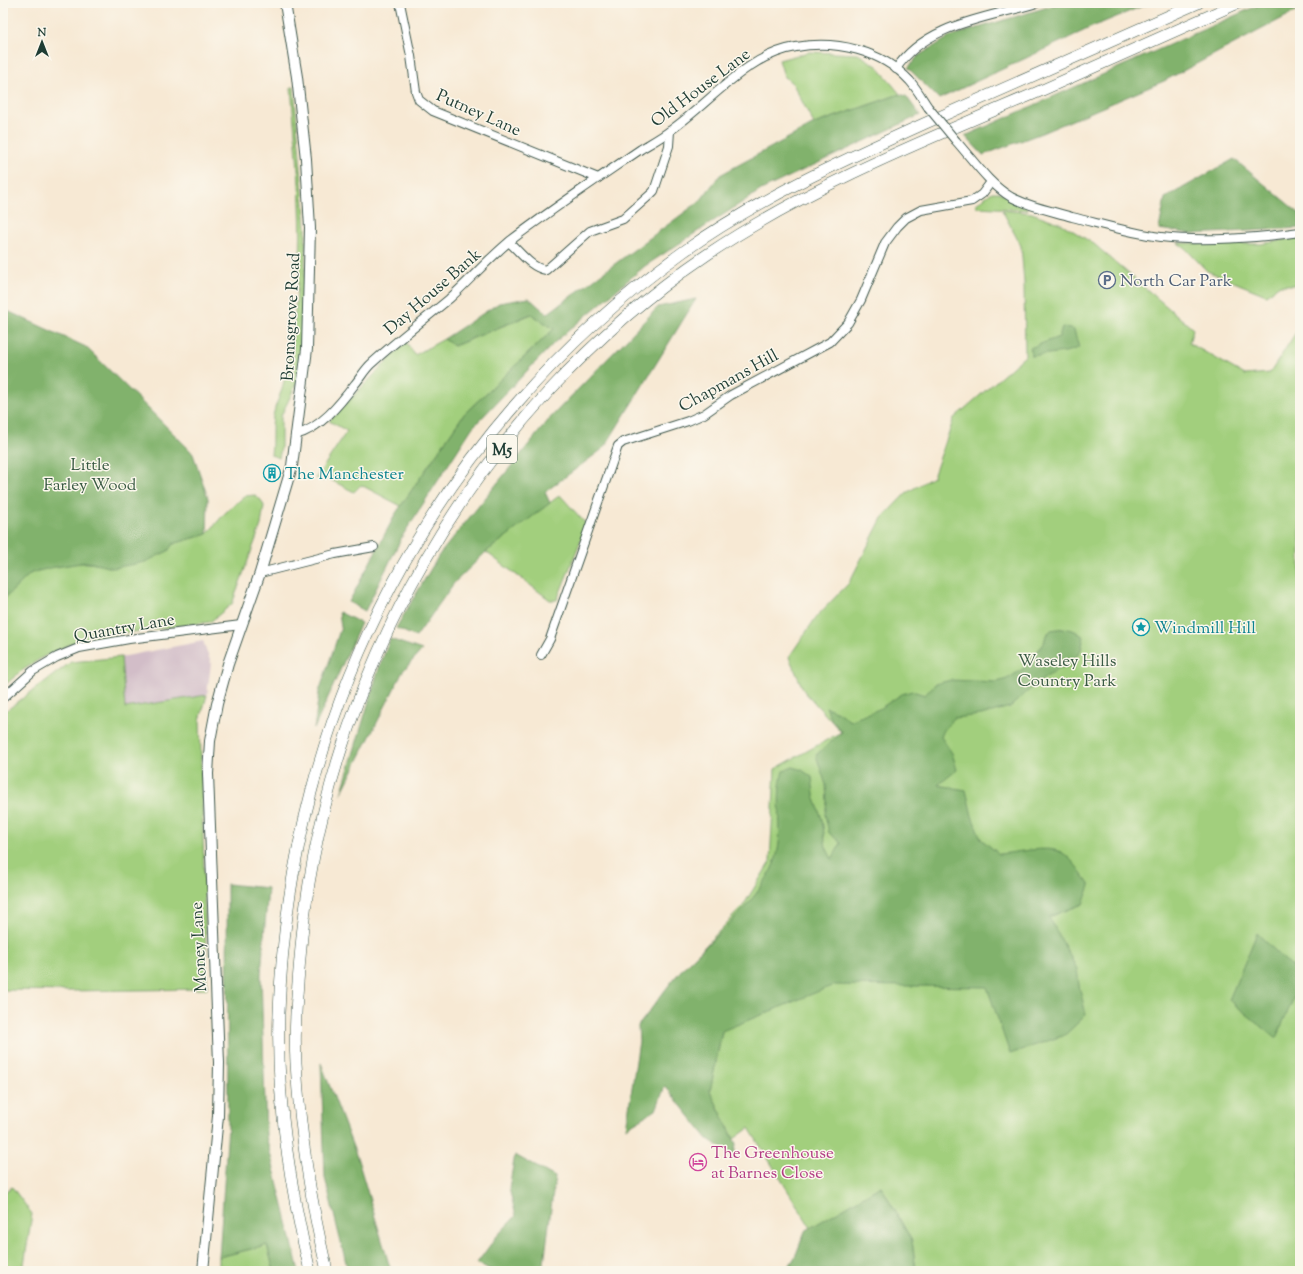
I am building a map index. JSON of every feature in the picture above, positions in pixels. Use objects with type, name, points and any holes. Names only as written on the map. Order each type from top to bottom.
[{"type":"highway","name":"M5","points":[[310,1271],[302,1237],[290,1166],[281,1078],[279,1016],[286,922],[297,849],[323,747],[342,692],[362,643],[382,601],[408,556],[456,480],[502,420],[584,333],[632,292],[684,252],[743,213],[848,158],[1198,3]]},
{"type":"highway","name":"M5","points":[[327,1271],[316,1224],[304,1147],[296,1060],[297,997],[302,931],[310,869],[323,809],[342,743],[368,674],[396,612],[427,554],[471,489],[517,429],[559,380],[612,328],[667,284],[714,251],[780,209],[873,164],[1238,3]]},
{"type":"main road","name":"Bromsgrove Road","points":[[241,625],[260,573],[292,466],[306,349],[310,228],[301,108],[294,49],[285,3]]},
{"type":"main road","name":"Money Lane","points":[[203,1271],[219,1108],[219,1055],[208,774],[210,741],[217,704],[241,625]]},
{"type":"street","name":"Putney Lane","points":[[400,3],[411,56],[416,92],[419,100],[439,114],[598,178]]},
{"type":"street","points":[[896,69],[905,56],[932,36],[975,21],[1037,3]]},
{"type":"street","name":"Old House Lane","points":[[598,178],[670,131],[709,101],[736,76],[767,56],[794,47],[819,44],[840,45],[861,50],[896,69],[910,81],[928,107],[991,182],[1011,197],[1032,206],[1118,229],[1161,237],[1241,238],[1300,232]]},
{"type":"street","points":[[509,242],[532,264],[546,270],[590,231],[623,219],[654,190],[669,146],[670,131]]},
{"type":"street","name":"Day House Bank","points":[[295,435],[304,432],[325,418],[354,386],[368,366],[449,298],[509,242],[598,178]]},
{"type":"street","name":"Chapmans Hill","points":[[541,655],[550,639],[618,446],[623,442],[688,421],[704,414],[731,395],[830,342],[848,323],[861,300],[885,243],[906,218],[921,210],[972,201],[982,194],[991,182]]},
{"type":"street","points":[[260,573],[335,554],[374,547]]},
{"type":"street","name":"Quantry Lane","points":[[3,698],[33,671],[57,657],[79,648],[129,639],[241,625]]},
{"type":"shaded area","points":[[203,641],[211,663],[207,695],[125,708],[121,657]]},
{"type":"green space","points":[[1061,3],[1150,3],[1092,27],[939,99],[908,68],[918,56],[951,36]]},
{"type":"green space","points":[[1263,3],[1300,3],[1300,9],[1164,81],[1042,133],[983,155],[965,136]]},
{"type":"green space","points":[[809,52],[858,54],[877,66],[900,94],[814,124],[793,84],[784,76],[779,60]]},
{"type":"green space","points":[[291,87],[294,87],[306,228],[304,314],[299,378],[281,416],[281,448],[279,458],[271,455],[272,421],[283,385],[289,357],[296,307],[301,233],[299,184]]},
{"type":"green space","points":[[900,94],[906,96],[920,115],[761,190],[645,266],[555,342],[472,428],[403,535],[365,611],[349,602],[396,513],[464,414],[554,329],[531,314],[454,346],[444,339],[499,303],[529,298],[547,314],[700,201],[720,175],[814,124]]},
{"type":"green space","points":[[1234,159],[1300,214],[1300,228],[1193,234],[1159,229],[1165,198]]},
{"type":"green space","points":[[992,192],[998,192],[1026,205],[1028,210],[978,207],[975,205]]},
{"type":"green space","name":"Waseley Hills Country Park","points":[[1002,210],[1032,213],[1062,224],[1094,244],[1193,329],[1189,343],[1245,375],[1270,373],[1300,326],[1300,1271],[916,1271],[912,1241],[881,1186],[811,1228],[749,1128],[734,1139],[710,1091],[722,1032],[638,1026],[689,963],[743,906],[770,862],[775,769],[841,732],[804,691],[789,657],[817,616],[849,583],[882,518],[906,493],[933,477],[954,418],[1025,356],[1024,282],[1021,246]]},
{"type":"green space","points":[[1300,237],[1300,285],[1280,285],[1266,295],[1207,271],[1186,249],[1178,243],[1261,244]]},
{"type":"green space","points":[[696,299],[604,448],[545,492],[550,503],[486,552],[454,583],[416,637],[396,628],[439,555],[551,417],[658,307]]},
{"type":"green space","name":"Little Farley Wood","points":[[3,309],[86,347],[187,447],[193,454],[208,498],[207,534],[173,544],[168,551],[145,562],[113,568],[87,562],[50,568],[31,573],[3,600]]},
{"type":"green space","points":[[532,314],[554,329],[464,414],[401,506],[361,485],[354,492],[327,478],[322,481],[316,478],[347,431],[329,421],[406,342],[415,355],[444,339],[454,346]]},
{"type":"green space","points":[[1062,327],[1071,328],[1074,330],[1079,348],[1065,352],[1031,356],[1030,348],[1059,337]]},
{"type":"green space","points":[[255,495],[261,500],[264,506],[261,525],[232,604],[210,622],[87,638],[43,657],[20,672],[3,687],[3,600],[30,574],[53,566],[73,563],[97,564],[168,551],[172,544],[207,534],[225,513],[245,496]]},
{"type":"green space","points":[[560,495],[587,525],[557,600],[550,600],[486,552]]},
{"type":"green space","points":[[339,612],[361,623],[314,729],[319,692],[341,627]]},
{"type":"green space","points":[[1064,628],[1075,631],[1084,637],[1081,650],[1068,667],[1057,670],[1036,684],[1010,707],[981,715],[954,718],[944,730],[941,737],[952,753],[957,770],[938,785],[966,790],[972,816],[981,839],[999,854],[1039,849],[1048,849],[1061,852],[1065,854],[1077,867],[1090,886],[1083,904],[1049,917],[1077,969],[1086,1015],[1065,1035],[1010,1054],[987,987],[834,985],[722,1031],[710,1091],[736,1144],[734,1156],[708,1139],[665,1086],[656,1110],[626,1128],[639,1041],[638,1026],[682,969],[748,904],[767,877],[774,864],[779,841],[779,794],[783,771],[793,767],[802,770],[812,777],[814,795],[822,819],[826,847],[832,859],[841,843],[829,833],[825,815],[827,802],[826,785],[816,755],[842,732],[831,719],[826,707],[838,712],[850,721],[879,709],[902,694],[912,691],[925,695],[935,684],[951,680],[997,682],[1007,679],[1023,669],[1044,643],[1046,635],[1051,630]]},
{"type":"green space","points":[[390,639],[422,650],[403,671],[341,794],[379,668]]},
{"type":"green space","points":[[121,657],[125,708],[207,695],[200,720],[207,989],[71,991],[3,990],[3,713],[71,662]]},
{"type":"green space","points":[[227,884],[268,888],[261,974],[266,1136],[299,1271],[274,1271],[267,1245],[219,1257],[228,1126]]},
{"type":"green space","points":[[1257,933],[1300,975],[1300,984],[1276,1038],[1229,1000]]},
{"type":"green space","points":[[321,1063],[358,1160],[391,1271],[348,1271],[325,1178]]},
{"type":"green space","points":[[515,1155],[555,1177],[543,1271],[493,1271],[477,1263],[496,1237],[516,1216],[509,1188]]},
{"type":"green space","points":[[881,1186],[912,1241],[916,1271],[786,1271],[795,1257],[805,1231]]},
{"type":"green space","points":[[12,1187],[32,1214],[23,1271],[3,1271],[3,1193]]},
{"type":"green space","points":[[267,1245],[274,1271],[219,1271],[219,1257]]},
{"type":"place","name":"North Car Park","points":[[1107,280]]},
{"type":"place","name":"The Manchester","points":[[272,473]]},
{"type":"place","name":"Windmill Hill","points":[[1141,627]]},
{"type":"place","name":"The Greenhouse at Barnes Close","points":[[698,1162]]}]
